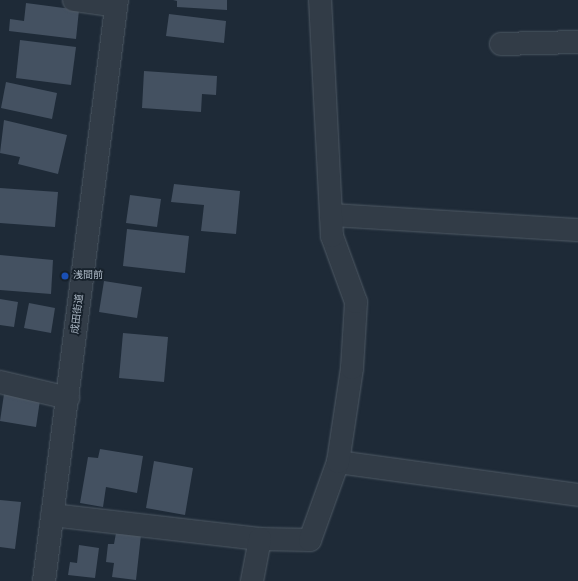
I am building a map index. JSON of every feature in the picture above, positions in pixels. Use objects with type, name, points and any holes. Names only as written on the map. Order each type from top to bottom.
[{"type":"street","points":[[74,0],[116,3]]},
{"type":"street","points":[[52,515],[260,539],[310,540],[338,462],[352,368],[356,302],[332,236],[320,0]]},
{"type":"street","name":"成田街道","points":[[44,581],[116,3]]},
{"type":"street","points":[[501,44],[578,42]]},
{"type":"street","points":[[331,215],[578,230]]},
{"type":"street","points":[[0,382],[68,398]]},
{"type":"street","points":[[338,462],[578,494]]},
{"type":"street","points":[[252,581],[260,539]]},
{"type":"building","points":[[173,0],[227,0],[227,10],[177,7],[177,1]]},
{"type":"building","points":[[26,3],[79,10],[76,39],[9,31],[10,19],[24,21]]},
{"type":"building","points":[[169,14],[226,21],[224,43],[166,36]]},
{"type":"building","points":[[20,40],[76,47],[71,85],[16,78]]},
{"type":"building","points":[[144,71],[217,76],[216,95],[202,94],[201,112],[142,108]]},
{"type":"building","points":[[6,82],[57,93],[52,119],[1,108]]},
{"type":"building","points":[[4,120],[67,135],[58,174],[18,164],[20,157],[0,153]]},
{"type":"building","points":[[174,184],[240,191],[236,234],[201,231],[204,205],[171,202]]},
{"type":"building","points":[[0,188],[58,192],[55,227],[0,223]]},
{"type":"building","points":[[130,195],[161,199],[157,227],[126,223]]},
{"type":"building","points":[[127,229],[189,236],[185,273],[123,266]]},
{"type":"building","points":[[0,255],[53,260],[51,294],[0,290]]},
{"type":"building","points":[[104,281],[142,287],[137,318],[99,312]]},
{"type":"building","points":[[0,299],[18,302],[14,327],[0,325]]},
{"type":"building","points":[[29,303],[55,308],[51,333],[24,328]]},
{"type":"building","points":[[123,333],[168,337],[164,382],[119,378]]},
{"type":"building","points":[[4,394],[40,400],[36,427],[0,421]]},
{"type":"building","points":[[100,449],[143,456],[137,493],[106,487],[103,507],[80,503],[88,457],[98,458]]},
{"type":"building","points":[[154,461],[193,468],[185,515],[146,508]]},
{"type":"building","points":[[0,500],[21,502],[15,549],[0,547]]},
{"type":"building","points":[[116,533],[141,535],[136,580],[112,577],[114,563],[106,562],[108,544],[114,544]]},
{"type":"building","points":[[79,545],[99,548],[95,578],[68,575],[70,562],[77,563]]},
{"type":"place","name":"浅間前","points":[[65,276]]}]
